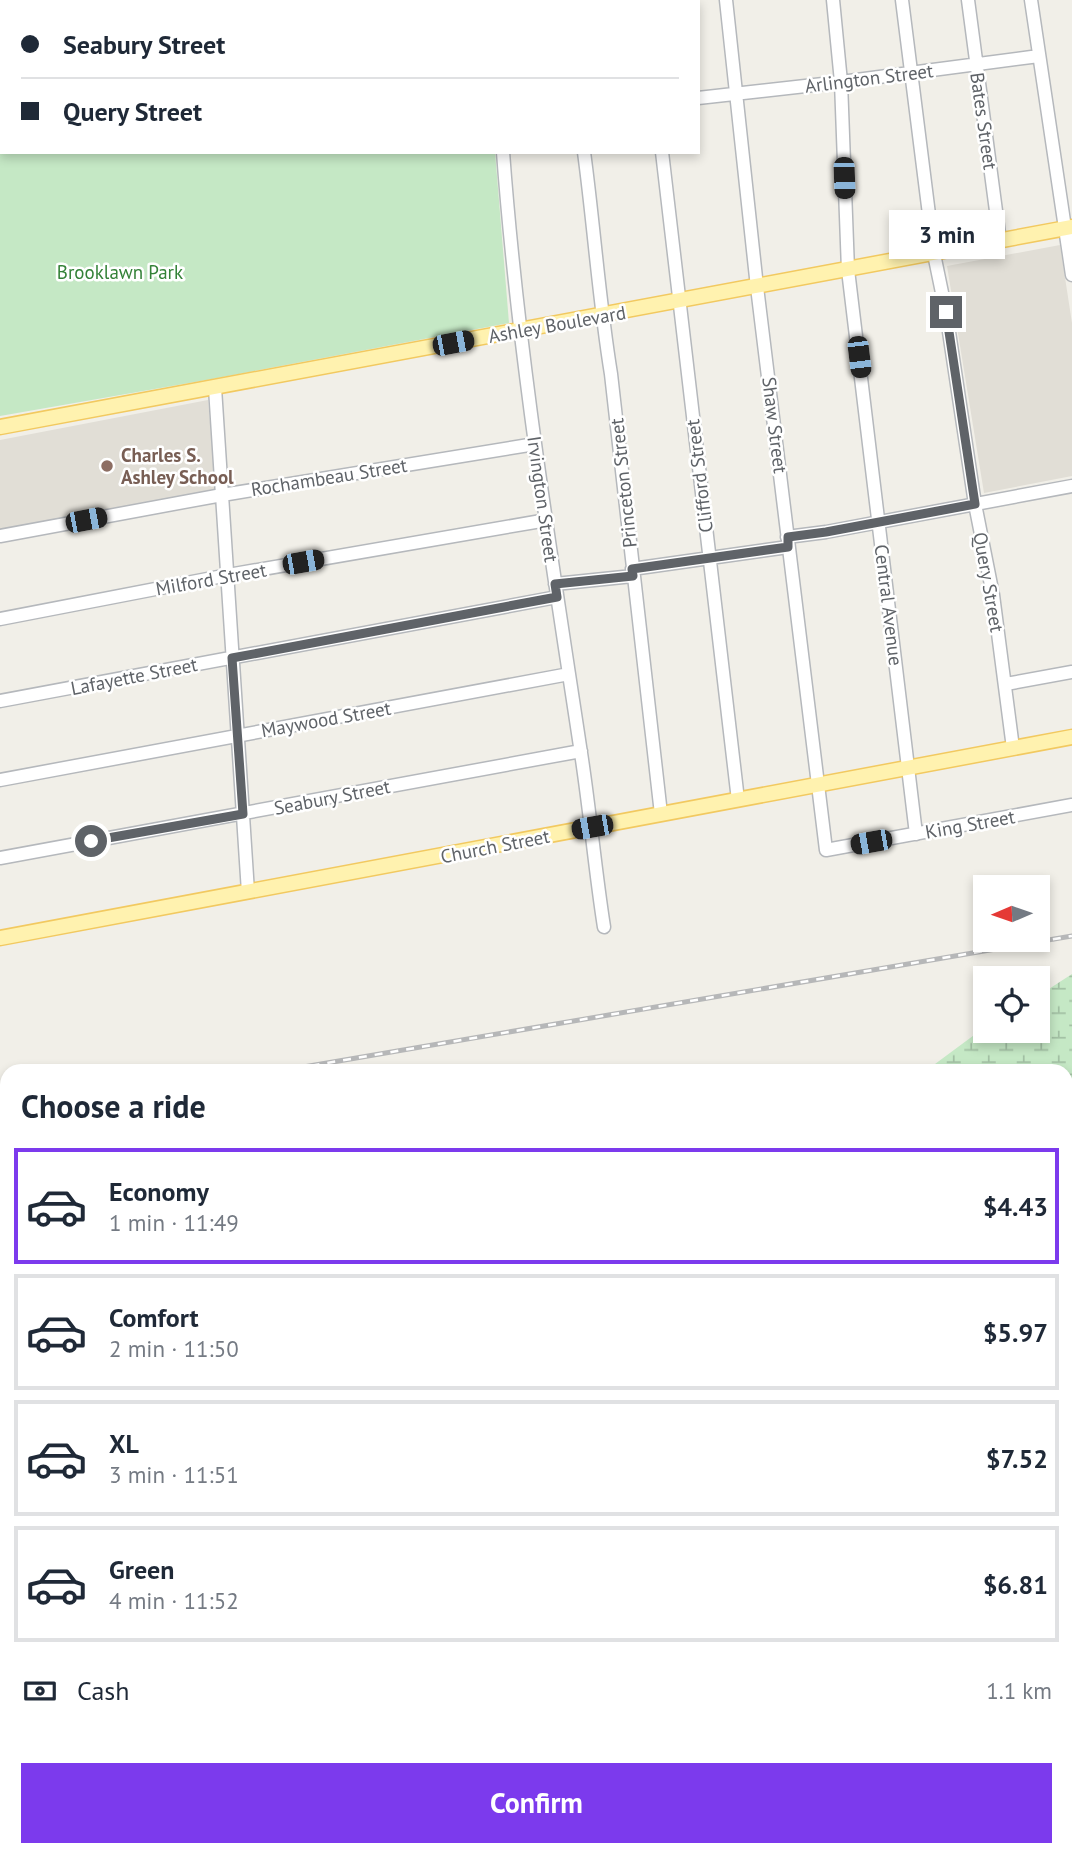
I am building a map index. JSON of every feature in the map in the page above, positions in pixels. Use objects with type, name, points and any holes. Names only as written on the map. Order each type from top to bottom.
[{"type":"main road","name":"Ashley Boulevard","points":[[0,427],[1069,228]]},
{"type":"main road","name":"Church Street","points":[[0,938],[1072,737]]},
{"type":"street","name":"Shaw Street","points":[[726,0],[757,287],[826,850]]},
{"type":"street","name":"Central Avenue","points":[[833,0],[841,82],[848,270],[916,834]]},
{"type":"street","name":"Query Street","points":[[902,0],[934,254],[946,312],[975,504],[993,595],[1013,748]]},
{"type":"street","name":"Bates Street","points":[[968,0],[1000,241]]},
{"type":"street","points":[[1031,0],[1069,228],[1072,275]]},
{"type":"street","name":"Arlington Street","points":[[700,98],[1039,56]]},
{"type":"street","name":"Irvington Street","points":[[503,154],[520,330],[604,927]]},
{"type":"street","name":"Princeton Street","points":[[584,154],[661,814]]},
{"type":"street","name":"Clifford Street","points":[[662,154],[738,800]]},
{"type":"street","points":[[215,388],[248,892]]},
{"type":"street","name":"Rochambeau Street","points":[[0,536],[222,495],[535,444]]},
{"type":"street","name":"Lafayette Street","points":[[0,701],[232,658],[709,559],[878,521],[1072,486]]},
{"type":"street","name":"Milford Street","points":[[0,619],[228,575],[547,520]]},
{"type":"street","points":[[1006,684],[1072,672]]},
{"type":"street","name":"Maywood Street","points":[[0,780],[569,674]]},
{"type":"street","name":"Seabury Street","points":[[0,859],[581,751]]},
{"type":"street","name":"King Street","points":[[826,850],[1072,806]]},
{"type":"shaded area","points":[[1060,245],[1072,323],[1072,476],[984,493],[947,266]]},
{"type":"shaded area","name":"Charles S. Ashley School","points":[[208,400],[216,491],[0,532],[0,440]]},
{"type":"green space","name":"Brooklawn Park","points":[[0,154],[495,154],[509,323],[0,416]]},
{"type":"green space","points":[[1072,974],[1072,1064],[935,1064],[973,1036],[973,1043],[1050,1043],[1050,988]]},
{"type":"railway","points":[[321,1064],[1072,936]]},
{"type":"place","name":"Charles S. Ashley School","points":[[107,466]]},
{"type":"route","points":[[91,841],[243,814],[232,658],[557,597],[555,584],[633,576],[632,569],[788,547],[788,537],[975,504],[946,312]]}]
